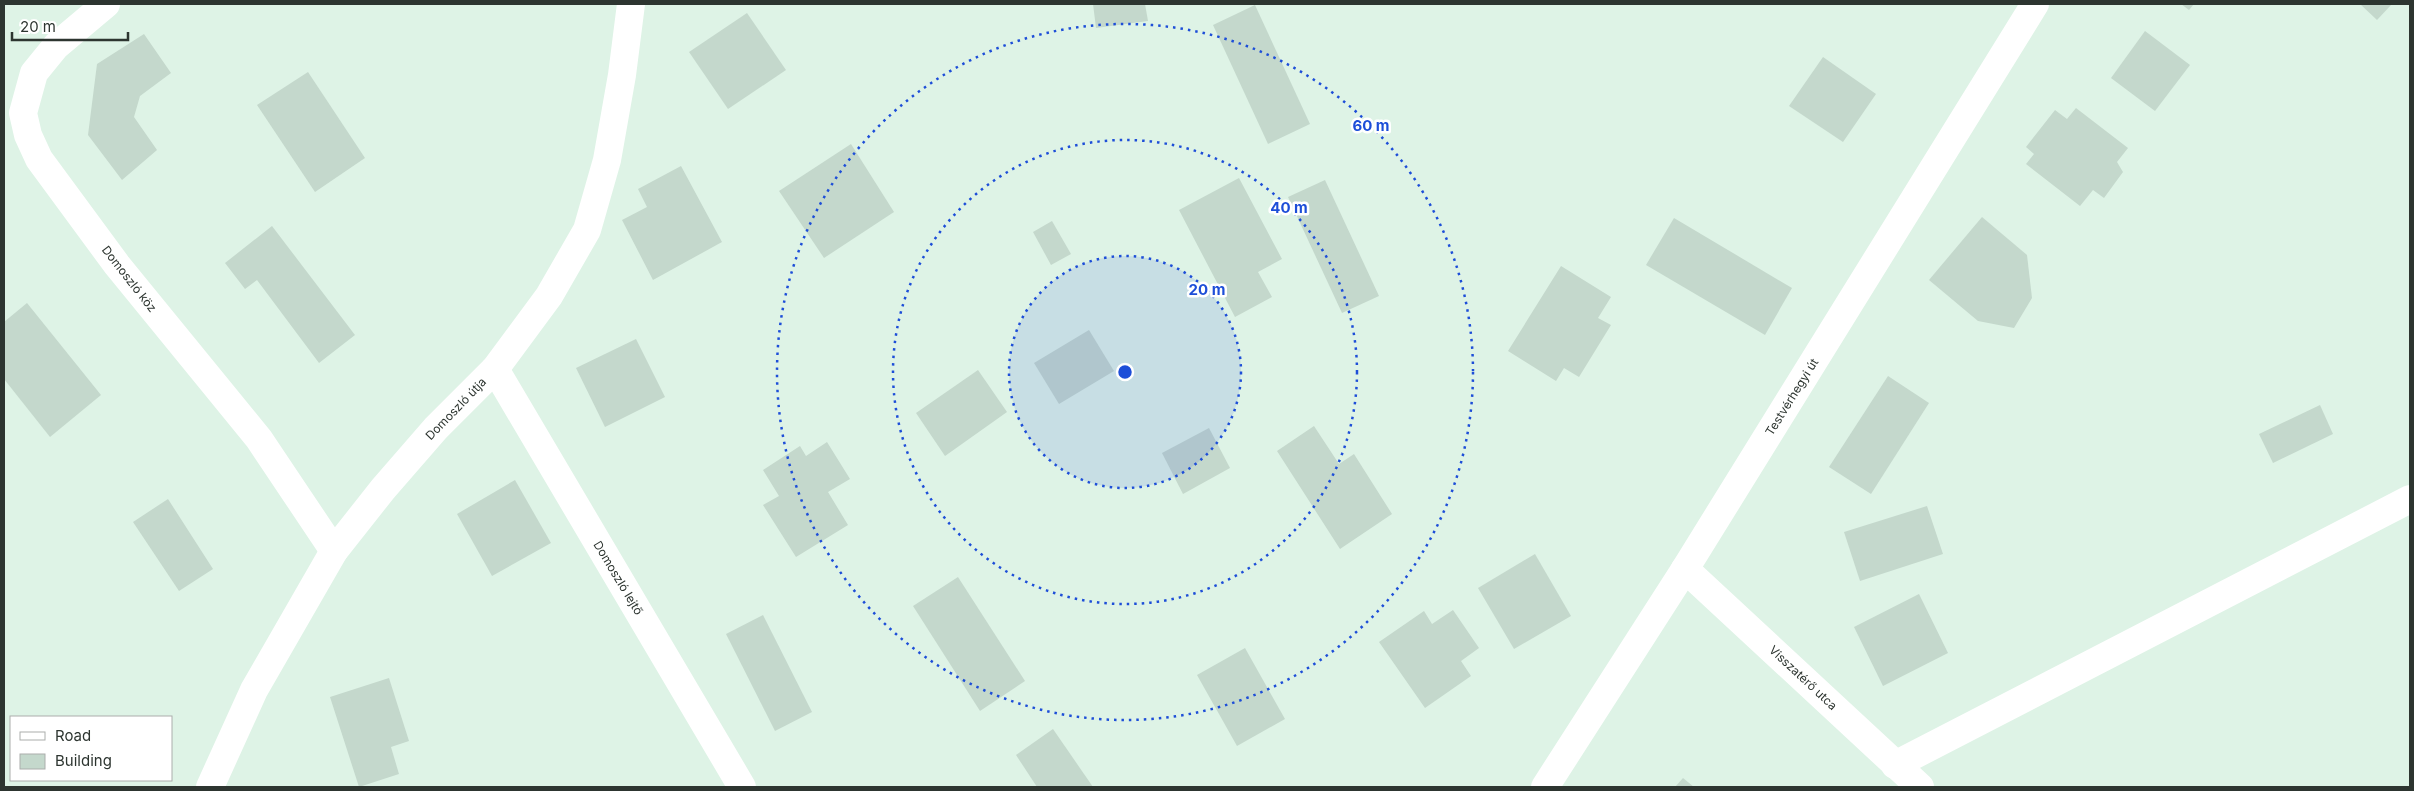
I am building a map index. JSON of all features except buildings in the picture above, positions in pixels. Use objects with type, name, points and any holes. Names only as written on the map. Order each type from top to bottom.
[{"type":"street","name":"Domoszló köz","points":[[106,4],[56,46],[34,73],[23,113],[28,135],[39,159],[117,265],[259,439],[334,551]]},
{"type":"street","name":"Domoszló útja","points":[[210,787],[254,690],[334,551],[383,489],[436,428],[495,369],[549,296],[587,230],[607,160],[632,4]]},
{"type":"street","name":"Testvérhegyi út","points":[[1545,787],[1685,569],[2036,4]]},
{"type":"street","name":"Domoszló lejtő","points":[[495,369],[742,787]]},
{"type":"street","points":[[1896,765],[2410,499]]},
{"type":"street","name":"Visszatérő utca","points":[[1685,569],[1920,787]]}]
